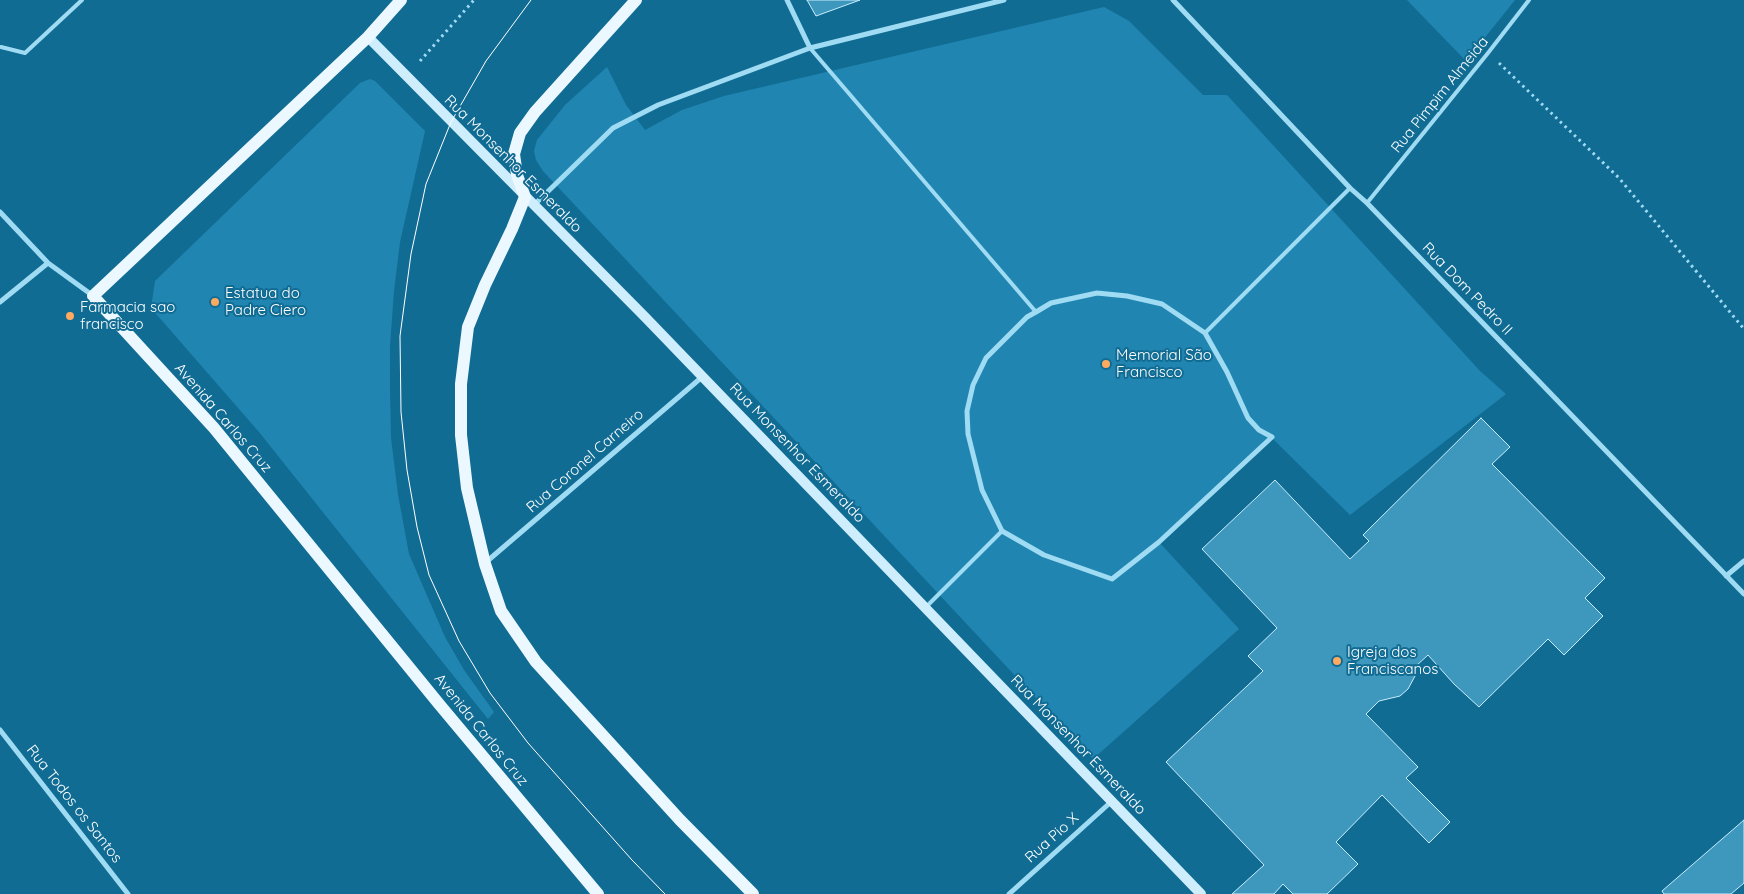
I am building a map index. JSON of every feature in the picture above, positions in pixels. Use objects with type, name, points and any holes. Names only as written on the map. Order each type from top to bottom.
[{"type":"main road","points":[[93,296],[368,37],[401,0]]},
{"type":"main road","points":[[636,0],[535,112],[520,133],[514,154],[517,175],[529,202],[512,229],[485,285],[468,327],[461,384],[461,435],[467,488],[485,564],[501,611],[536,662],[680,820],[753,894]]},
{"type":"main road","name":"Avenida Carlos Cruz","points":[[93,296],[214,428],[438,704],[598,894]]},
{"type":"street","points":[[787,0],[810,48]]},
{"type":"street","points":[[529,202],[613,128],[658,105],[810,48],[1004,0]]},
{"type":"street","name":"Rua Dom Pedro II","points":[[1174,0],[1350,188],[1367,203],[1744,594]]},
{"type":"street","name":"Rua Monsenhor Esmeraldo","points":[[368,37],[702,377],[1201,894]]},
{"type":"street","points":[[0,212],[48,263],[93,296]]},
{"type":"street","points":[[0,302],[48,263]]},
{"type":"street","points":[[1097,293],[1127,296],[1162,304],[1205,332],[1227,372],[1248,418],[1259,430],[1272,437],[1159,542],[1112,579],[1044,555],[1002,530],[982,490],[968,434],[967,411],[973,385],[986,358],[1027,318],[1036,312],[1051,304],[1097,293]]},
{"type":"street","name":"Rua Coronel Carneiro","points":[[485,564],[702,377]]},
{"type":"street","points":[[1726,576],[1744,561]]},
{"type":"street","name":"Rua Todos os Santos","points":[[0,730],[128,894]]},
{"type":"street","name":"Rua Pio X","points":[[1009,894],[1112,801]]},
{"type":"lane","points":[[1,47],[25,53],[82,0]]},
{"type":"lane","name":"Rua Pimpim Almeida","points":[[1367,203],[1529,0]]},
{"type":"lane","points":[[810,48],[1036,312]]},
{"type":"lane","points":[[1205,332],[1350,188]]},
{"type":"lane","points":[[925,608],[1002,530]]},
{"type":"path","points":[[406,77],[474,0]]},
{"type":"path","points":[[1488,53],[1619,178],[1744,329]]},
{"type":"shaded area","points":[[1407,0],[1515,0],[1466,61]]},
{"type":"shaded area","points":[[1104,7],[1129,21],[1203,95],[1227,95],[1480,371],[1506,394],[1350,515],[1272,438],[1159,542],[1239,629],[1093,759],[543,171],[536,160],[534,151],[537,140],[565,105],[607,67],[626,105],[645,130],[682,110],[724,96]]},
{"type":"shaded area","points":[[370,79],[375,81],[425,131],[400,242],[394,291],[390,345],[390,389],[391,438],[398,495],[409,554],[445,637],[464,670],[494,712],[488,719],[259,432],[151,308],[155,281],[360,83]]},
{"type":"building","points":[[807,0],[860,0],[816,16]]},
{"type":"building","name":"Igreja dos Franciscanos","points":[[1481,418],[1510,447],[1492,464],[1605,578],[1585,598],[1603,616],[1564,655],[1548,639],[1479,707],[1454,684],[1428,655],[1416,666],[1415,676],[1408,689],[1400,696],[1379,701],[1366,714],[1418,767],[1406,778],[1450,822],[1429,843],[1382,795],[1336,842],[1358,864],[1327,894],[1293,894],[1283,884],[1274,894],[1232,894],[1264,865],[1166,762],[1263,671],[1248,656],[1277,628],[1202,549],[1275,480],[1350,559],[1369,541],[1363,535]]},
{"type":"building","points":[[1744,820],[1744,883],[1731,894],[1664,894],[1662,891]]},
{"type":"tram line","points":[[531,0],[486,61],[451,122],[426,184],[411,254],[400,336],[401,412],[407,470],[417,527],[429,575],[459,641],[490,693],[528,743],[632,860],[665,894]]},
{"type":"place","name":"Estatua do Padre Ciero","points":[[215,302]]},
{"type":"place","name":"Farmacia sao francisco","points":[[70,316]]},
{"type":"place","name":"Memorial São Francisco","points":[[1106,364]]},
{"type":"place","name":"Igreja dos Franciscanos","points":[[1337,661]]}]
